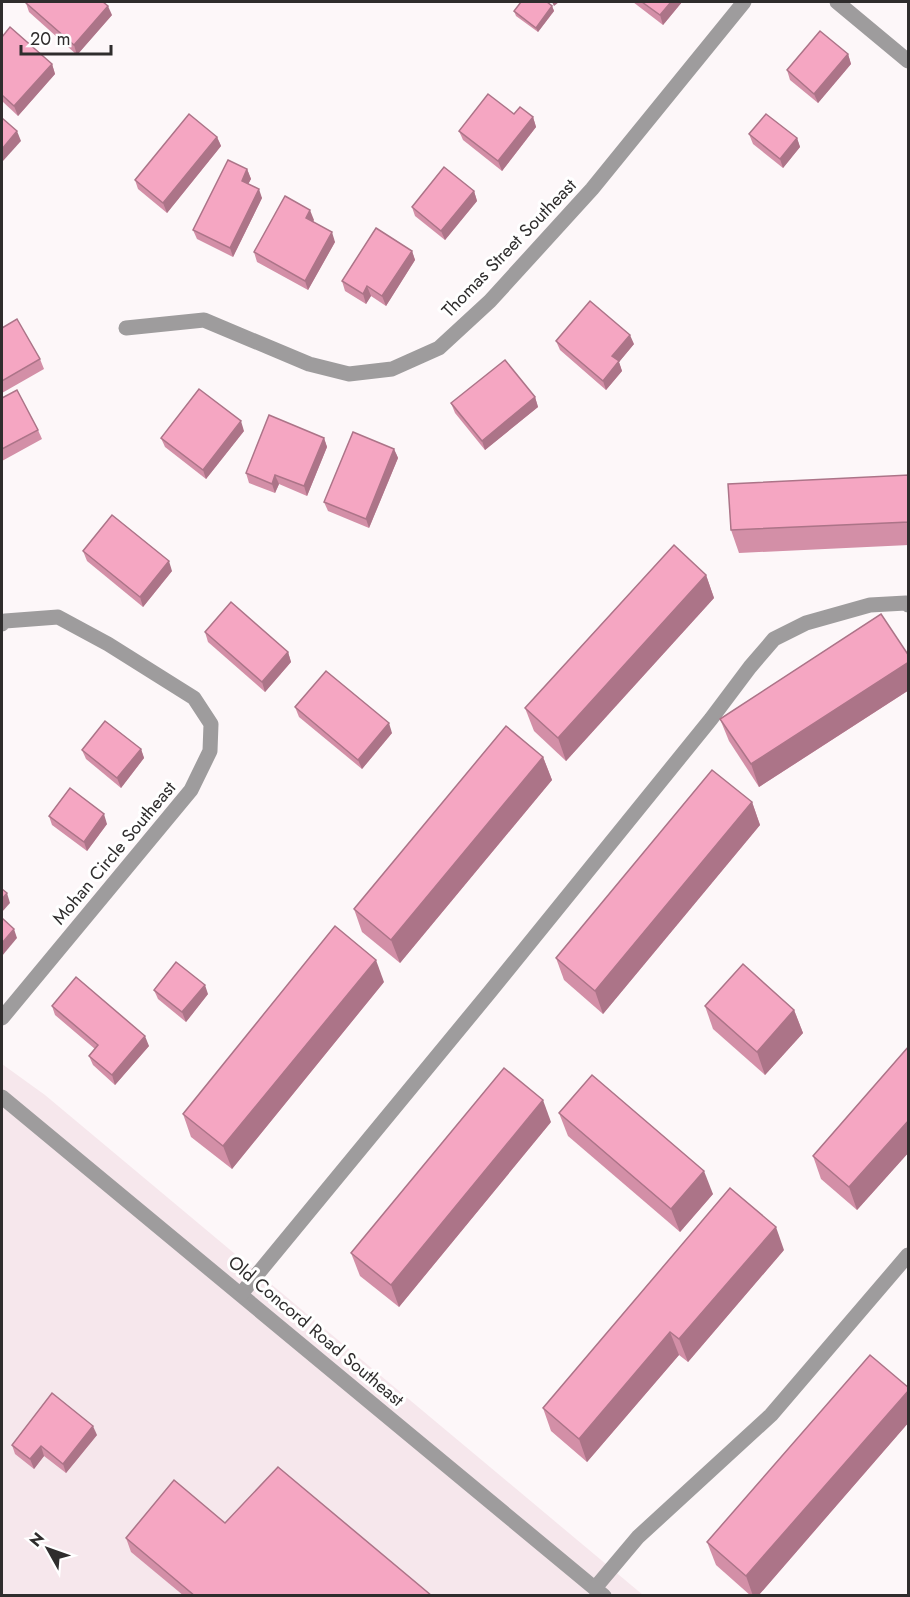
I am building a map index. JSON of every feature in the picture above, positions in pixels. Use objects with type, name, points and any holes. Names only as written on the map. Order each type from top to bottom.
[{"type":"street","name":"Thomas Street Southeast","points":[[126,328],[204,320],[309,364],[349,374],[392,369],[439,348],[490,301],[592,189],[744,2]]},
{"type":"street","points":[[837,2],[909,61]]},
{"type":"street","points":[[241,1294],[496,984],[774,639],[806,623],[870,605],[906,603],[909,605]]},
{"type":"street","name":"Mohan Circle Southeast","points":[[2,624],[5,621],[58,617],[108,644],[194,698],[211,724],[210,751],[191,790],[2,1018]]},
{"type":"street","name":"Old Concord Road Southeast","points":[[2,1097],[600,1592]]},
{"type":"street","points":[[600,1592],[638,1537],[771,1415],[909,1256]]},
{"type":"shaded area","points":[[2,1064],[45,1095],[643,1595],[2,1595]]},
{"type":"building","points":[[27,2],[103,2],[108,6],[74,45]]},
{"type":"building","points":[[521,2],[547,2],[552,6],[536,28],[514,11]]},
{"type":"building","points":[[642,2],[671,2],[660,15]]},
{"type":"building","points":[[10,27],[52,64],[14,106],[2,95],[2,37]]},
{"type":"building","points":[[820,31],[848,54],[814,94],[787,70]]},
{"type":"building","points":[[488,94],[514,114],[520,107],[533,117],[498,161],[459,131]]},
{"type":"building","points":[[189,114],[217,137],[163,203],[135,180]]},
{"type":"building","points":[[766,114],[797,138],[780,159],[749,134]]},
{"type":"building","points":[[2,118],[17,131],[2,149]]},
{"type":"building","points":[[228,160],[247,169],[242,181],[259,189],[230,248],[193,230]]},
{"type":"building","points":[[444,167],[474,191],[441,231],[412,207]]},
{"type":"building","points":[[285,196],[310,210],[306,218],[332,232],[305,281],[254,252]]},
{"type":"building","points":[[376,228],[412,251],[382,296],[367,286],[363,294],[342,281]]},
{"type":"building","points":[[590,301],[630,335],[612,356],[619,361],[603,381],[556,341]]},
{"type":"building","points":[[17,319],[40,359],[2,381],[2,328]]},
{"type":"building","points":[[505,360],[535,397],[482,441],[451,403]]},
{"type":"building","points":[[199,389],[241,421],[203,470],[161,438]]},
{"type":"building","points":[[17,390],[38,430],[2,449],[2,398]]},
{"type":"building","points":[[269,415],[324,438],[304,486],[275,475],[272,484],[246,473]]},
{"type":"building","points":[[353,432],[394,449],[366,519],[324,502]]},
{"type":"building","points":[[909,475],[909,522],[731,530],[728,484]]},
{"type":"building","points":[[112,515],[169,561],[140,597],[83,551]]},
{"type":"building","points":[[674,545],[706,575],[558,738],[525,708]]},
{"type":"building","points":[[231,602],[288,652],[262,682],[205,632]]},
{"type":"building","points":[[881,614],[909,656],[909,662],[751,764],[720,719]]},
{"type":"building","points":[[326,671],[389,723],[358,760],[295,707]]},
{"type":"building","points":[[105,721],[141,749],[117,778],[82,750]]},
{"type":"building","points":[[506,726],[543,757],[391,940],[354,909]]},
{"type":"building","points":[[712,770],[752,802],[595,991],[556,958]]},
{"type":"building","points":[[70,788],[104,814],[84,842],[49,816]]},
{"type":"building","points":[[2,889],[7,893],[2,899]]},
{"type":"building","points":[[2,918],[14,929],[2,943]]},
{"type":"building","points":[[335,926],[376,960],[223,1146],[183,1114]]},
{"type":"building","points":[[176,962],[205,985],[182,1012],[154,990]]},
{"type":"building","points":[[743,964],[794,1010],[757,1052],[705,1006]]},
{"type":"building","points":[[76,977],[145,1036],[112,1075],[89,1056],[98,1045],[52,1006]]},
{"type":"building","points":[[909,1046],[909,1120],[849,1187],[813,1156]]},
{"type":"building","points":[[504,1068],[543,1100],[391,1285],[351,1253]]},
{"type":"building","points":[[592,1075],[704,1171],[671,1209],[559,1113]]},
{"type":"building","points":[[730,1188],[776,1227],[679,1339],[670,1332],[579,1439],[543,1408]]},
{"type":"building","points":[[870,1355],[909,1390],[746,1576],[707,1542]]},
{"type":"building","points":[[52,1393],[93,1426],[63,1464],[41,1446],[30,1459],[12,1445]]},
{"type":"building","points":[[278,1467],[432,1596],[195,1596],[126,1538],[174,1480],[225,1523]]}]
